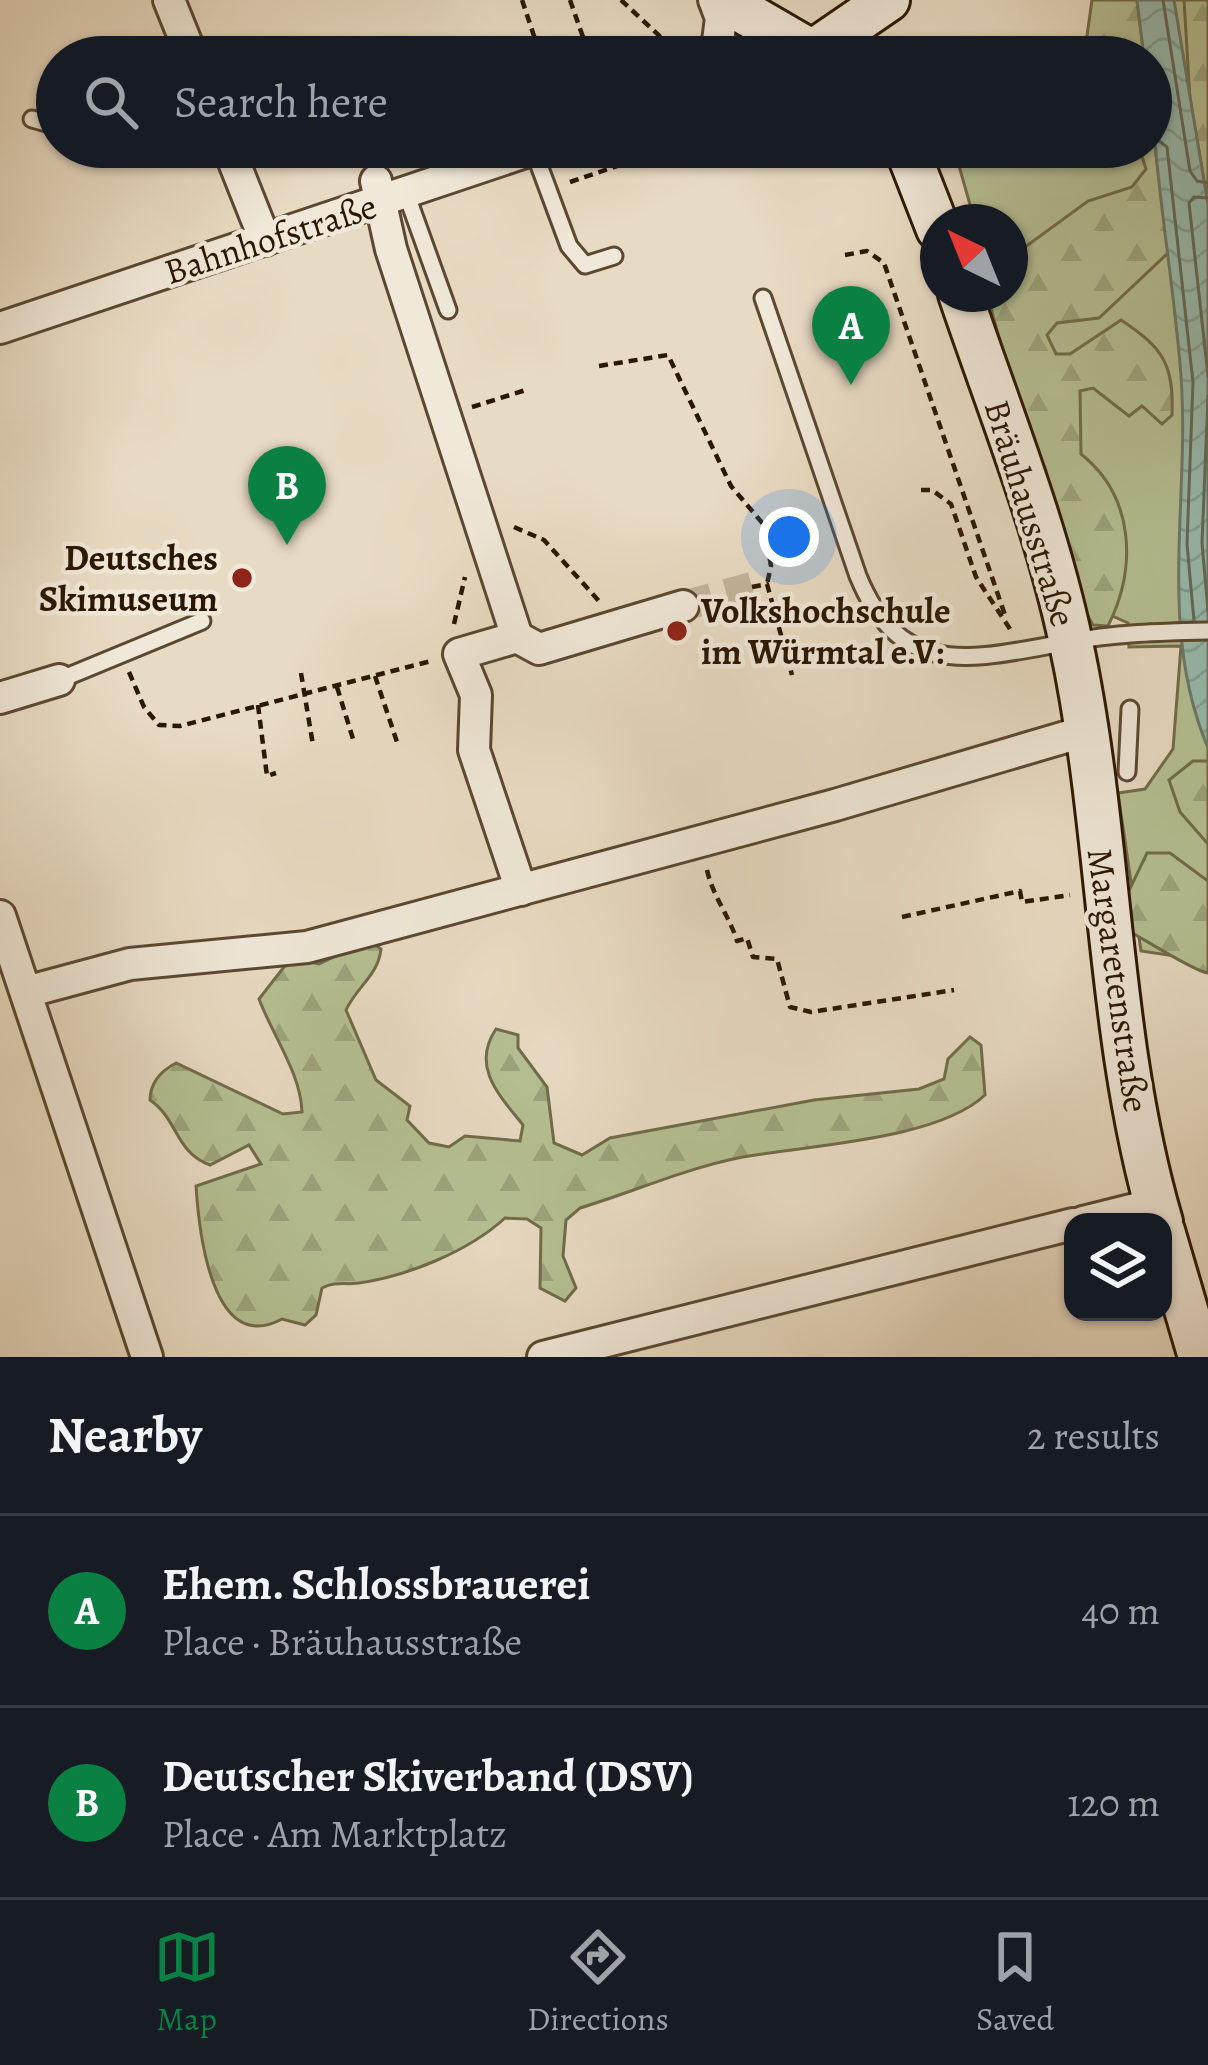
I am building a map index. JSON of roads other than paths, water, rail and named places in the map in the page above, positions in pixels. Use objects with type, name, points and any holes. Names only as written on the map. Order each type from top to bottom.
[{"type":"street","points":[[169,0],[184,36]]},
{"type":"street","points":[[719,0],[779,36]]},
{"type":"street","points":[[719,0],[719,36]]},
{"type":"street","points":[[837,36],[888,0]]},
{"type":"street","points":[[236,168],[265,240]]},
{"type":"street","name":"Bahnhofstraße","points":[[0,328],[469,168]]},
{"type":"street","points":[[915,168],[929,204]]},
{"type":"street","points":[[388,192],[391,249],[517,637],[539,650],[683,606]]},
{"type":"street","name":"Bräuhausstraße","points":[[966,312],[1038,524],[1100,735]]},
{"type":"street","points":[[517,637],[459,653],[476,695],[474,749],[521,890]]},
{"type":"street","points":[[0,698],[59,680]]},
{"type":"street","points":[[26,992],[130,964],[307,946],[1100,735]]},
{"type":"street","name":"Margaretenstraße","points":[[1100,735],[1107,890],[1134,1108],[1159,1213]]},
{"type":"street","points":[[0,916],[147,1357]]},
{"type":"street","points":[[557,1355],[1064,1226]]},
{"type":"street","name":"Margaretenstraße","points":[[1172,1260],[1200,1357]]},
{"type":"lane","points":[[32,119],[36,120]]},
{"type":"lane","points":[[542,168],[569,246],[585,265],[614,256]]},
{"type":"lane","points":[[388,192],[448,310]]},
{"type":"lane","points":[[763,298],[874,616],[898,638],[930,654],[1018,653],[1071,641],[1208,631]]},
{"type":"lane","points":[[59,680],[202,620]]},
{"type":"lane","points":[[1127,772],[1100,735],[1130,709]]},
{"type":"water","points":[[1137,0],[1174,0],[1208,205],[1208,748],[1193,703],[1179,611],[1181,376],[1158,168],[1172,168],[1172,36],[1141,36]]},
{"type":"tunnel","points":[[683,606],[752,587]]},
{"type":"place","name":"Ehem. Schlossbrauerei","points":[[851,385]]},
{"type":"place","name":"Deutscher Skiverband (DSV)","points":[[287,545]]},
{"type":"place","name":"Deutsches Skimuseum","points":[[242,578]]},
{"type":"place","name":"Volkshochschule im Würmtal e.V:","points":[[677,631]]}]
